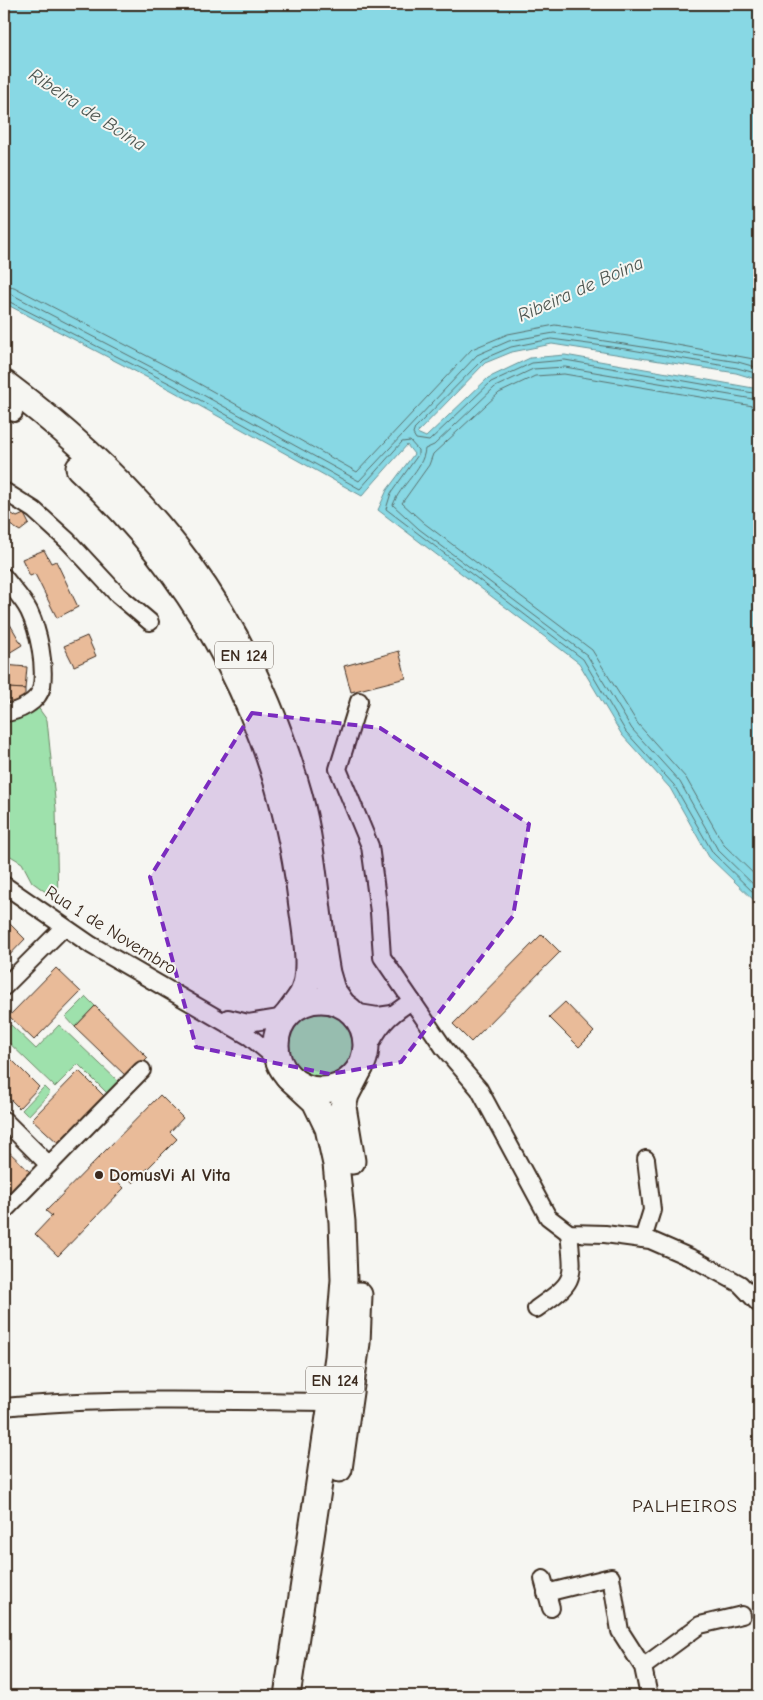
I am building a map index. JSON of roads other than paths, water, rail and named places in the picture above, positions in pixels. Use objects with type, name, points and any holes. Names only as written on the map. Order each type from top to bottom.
[{"type":"main road","name":"EN 124","points":[[4,384],[70,436],[124,487],[195,571],[231,627],[279,734],[299,795],[310,845],[332,990],[348,1008],[364,1031],[363,1061],[346,1096],[343,1107],[358,1209],[360,1266],[357,1343],[302,1696]]},
{"type":"main road","name":"EN 124","points":[[7,409],[54,444],[130,519],[168,564],[201,610],[234,673],[263,740],[291,833],[297,868],[307,966],[303,993],[278,1029],[277,1056],[285,1073],[315,1101],[323,1113],[336,1164],[342,1222],[344,1280],[338,1357],[287,1696]]},
{"type":"main road","points":[[287,1014],[302,1004],[315,1000],[329,1000],[348,1008]]},
{"type":"main road","points":[[285,1073],[299,1085],[312,1089],[326,1090],[339,1086],[351,1078],[363,1061]]},
{"type":"street","points":[[4,491],[34,510],[68,541],[118,595],[150,622]]},
{"type":"street","points":[[4,577],[29,611],[41,647],[42,688],[29,705],[4,713]]},
{"type":"street","points":[[359,701],[338,769],[370,846],[379,912],[382,957],[444,1048],[479,1089],[548,1218],[569,1233],[606,1234],[650,1240],[696,1260],[740,1284],[759,1304]]},
{"type":"street","name":"Rua 1 de Novembro","points":[[4,885],[91,945],[216,1016]]},
{"type":"street","points":[[4,987],[64,926]]},
{"type":"street","points":[[363,1061],[375,1035],[392,1014],[412,1001]]},
{"type":"street","points":[[348,1008],[378,1016],[392,1014]]},
{"type":"street","points":[[216,1016],[248,1023],[287,1014]]},
{"type":"street","points":[[216,1016],[250,1037],[266,1051],[285,1073]]},
{"type":"street","points":[[4,1211],[142,1070]]},
{"type":"street","points":[[4,1120],[48,1164]]},
{"type":"street","points":[[642,1239],[652,1210],[646,1159]]},
{"type":"street","points":[[536,1309],[563,1290],[573,1272],[569,1233]]},
{"type":"street","points":[[4,1407],[48,1403],[331,1402]]},
{"type":"street","points":[[547,1594],[610,1577],[620,1631],[643,1667],[649,1696]]},
{"type":"street","points":[[643,1667],[700,1624],[742,1615]]},
{"type":"water","name":"Ribeira de Boina","points":[[4,4],[759,4],[759,380],[736,373],[552,344],[512,352],[485,363],[417,433],[426,437],[488,378],[530,358],[565,355],[759,389],[759,905],[709,857],[670,788],[622,735],[579,663],[378,510],[387,490],[414,454],[407,445],[362,496],[171,390],[4,303]]},
{"type":"place","name":"DomusVi Al Vita","points":[[99,1175]]},
{"type":"district","name":"PALHEIROS","points":[[685,1505]]}]
